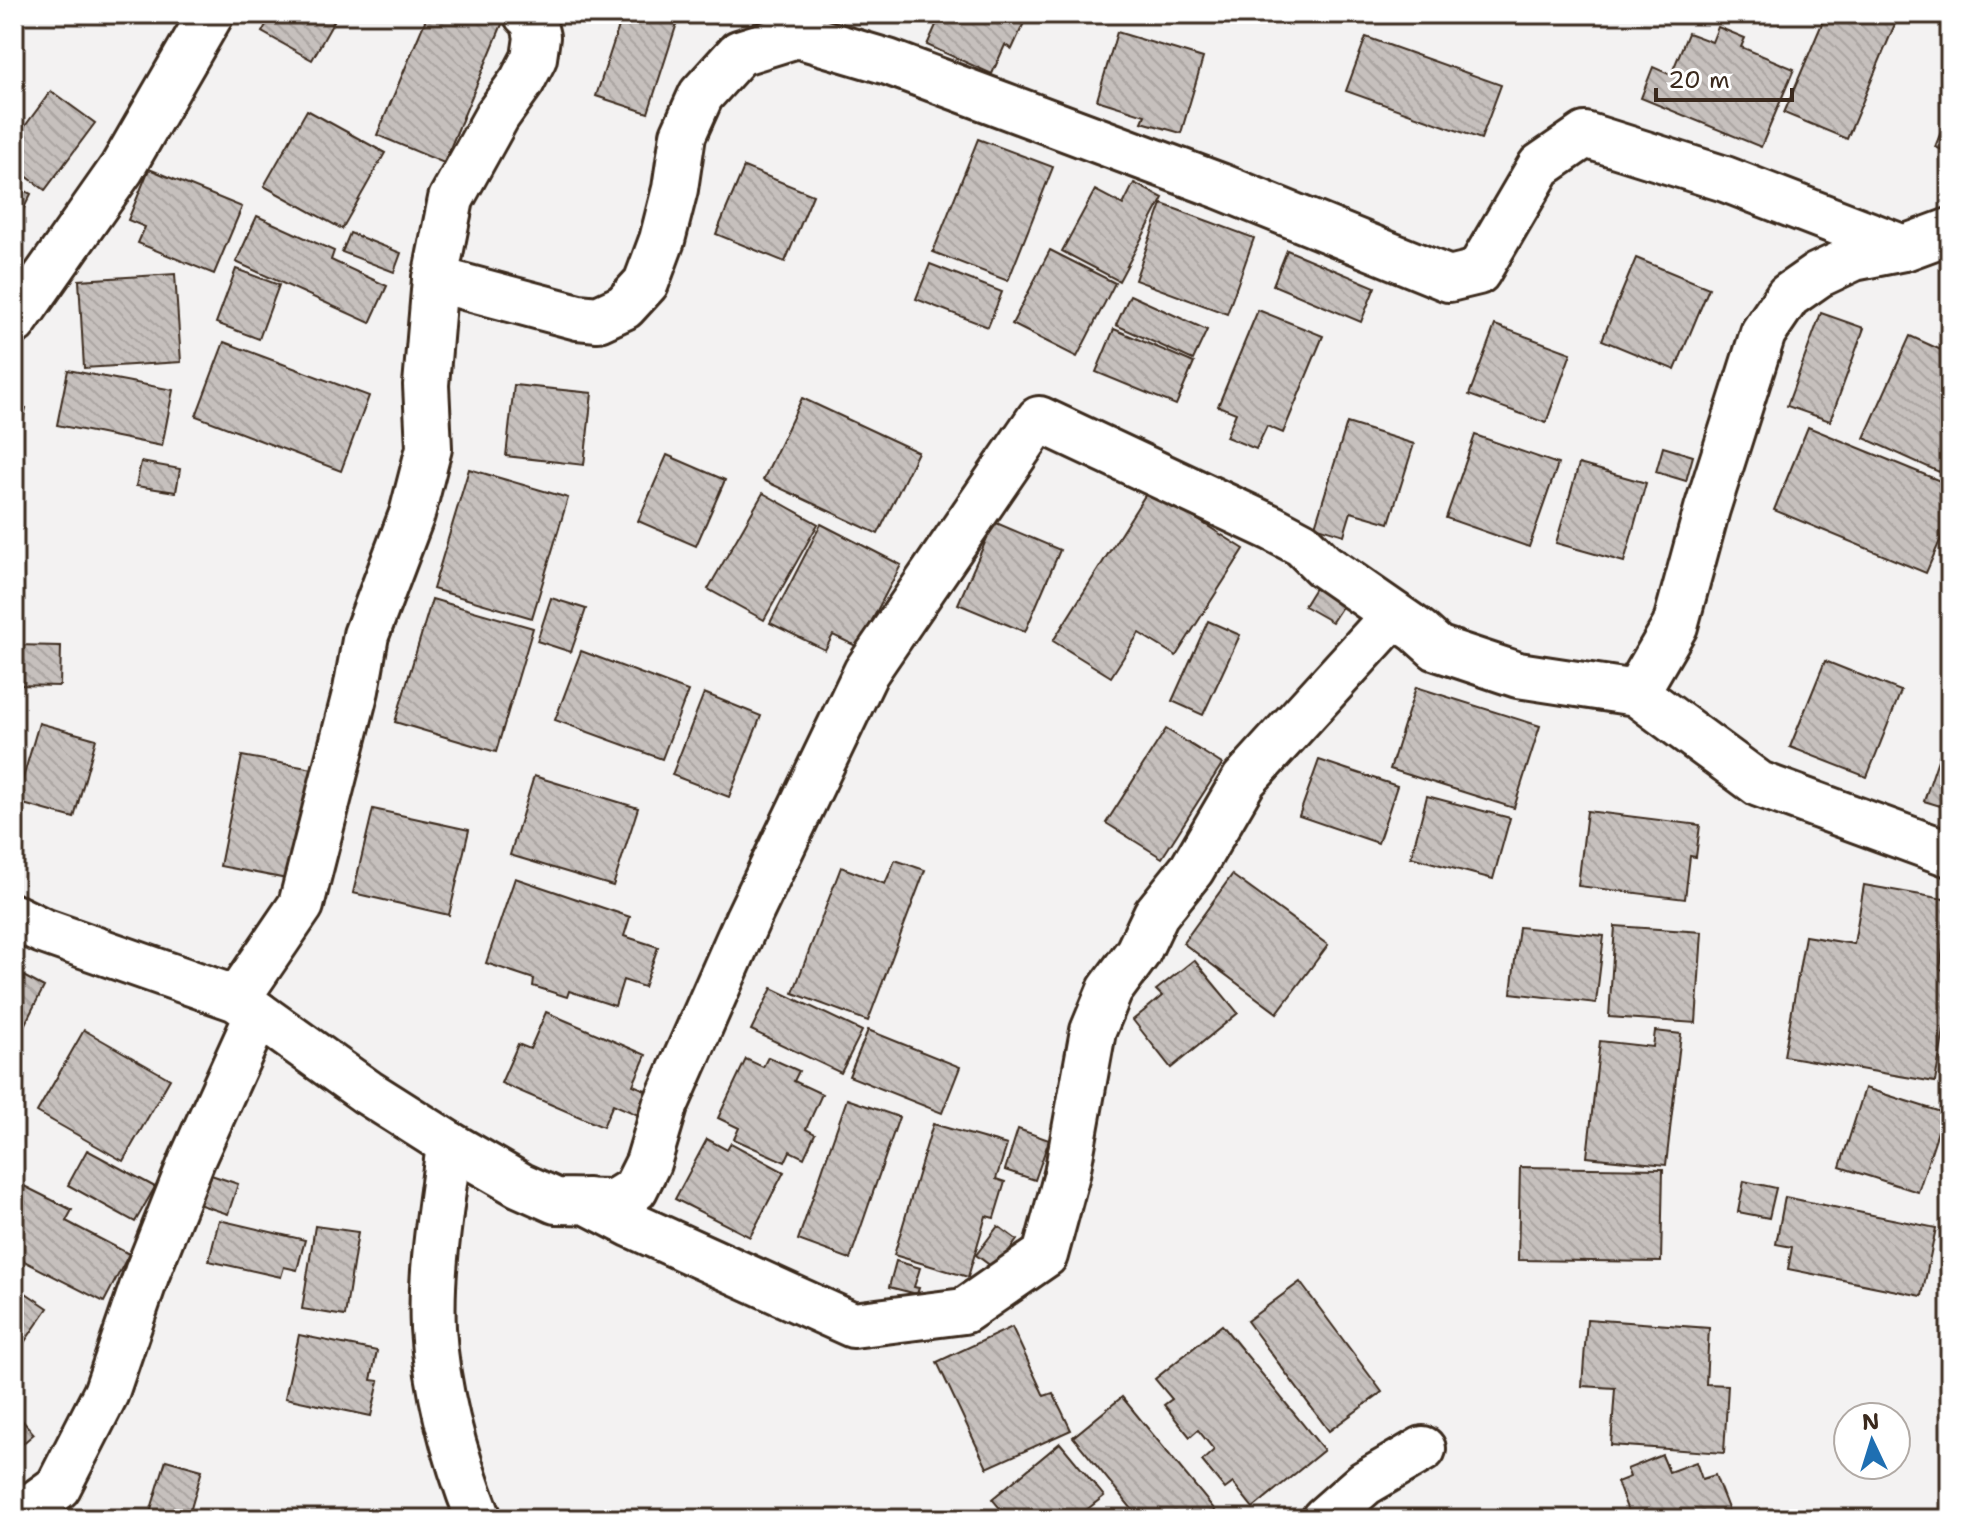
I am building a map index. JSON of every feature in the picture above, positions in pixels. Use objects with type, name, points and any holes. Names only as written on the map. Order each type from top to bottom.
[{"type":"street","points":[[14,322],[122,168],[211,14]]},
{"type":"street","points":[[14,1519],[58,1487],[106,1393],[247,1006],[301,905],[356,690],[366,635],[412,514],[429,448],[426,385],[435,279],[451,199],[497,116],[534,58],[537,37],[533,20],[526,14]]},
{"type":"street","points":[[435,279],[578,317],[598,319],[624,307],[646,283],[662,240],[675,189],[683,135],[701,95],[739,53],[797,35],[930,77],[1220,186],[1449,279],[1478,272],[1540,166],[1585,135],[1725,179],[1904,248]]},
{"type":"street","points":[[1636,693],[1675,626],[1707,509],[1763,333],[1788,296],[1818,275],[1854,258],[1904,248],[1950,231]]},
{"type":"street","points":[[14,917],[43,931],[247,1006],[367,1092],[520,1185],[556,1201],[614,1202],[635,1189],[648,1163],[665,1106],[748,918],[866,672],[1039,419],[1302,544],[1323,565],[1418,631],[1437,648],[1518,675],[1636,693],[1759,784],[1950,854]]},
{"type":"street","points":[[586,1201],[853,1325],[964,1311],[1045,1255],[1067,1174],[1093,1031],[1110,990],[1138,952],[1156,914],[1192,869],[1244,780],[1394,615]]},
{"type":"street","points":[[449,1144],[435,1264],[433,1327],[441,1398],[460,1470],[479,1519]]},
{"type":"street","points":[[1324,1519],[1365,1483],[1423,1449]]},
{"type":"building","points":[[272,14],[338,14],[312,60],[262,32]]},
{"type":"building","points":[[428,14],[497,14],[505,17],[444,163],[377,135]]},
{"type":"building","points":[[623,14],[680,14],[648,113],[596,96]]},
{"type":"building","points":[[691,14],[720,14],[716,24]]},
{"type":"building","points":[[941,14],[1028,14],[1012,49],[1005,45],[992,74],[927,45]]},
{"type":"building","points":[[1826,14],[1870,14],[1895,24],[1847,139],[1784,113]]},
{"type":"building","points":[[1718,27],[1745,38],[1741,47],[1794,69],[1761,147],[1641,98],[1653,67],[1671,75],[1688,33],[1712,42]]},
{"type":"building","points":[[1117,32],[1203,58],[1181,133],[1142,122],[1145,115],[1097,100]]},
{"type":"building","points":[[1366,37],[1501,85],[1481,139],[1346,91]]},
{"type":"building","points":[[51,91],[95,123],[45,190],[14,167],[14,141]]},
{"type":"building","points":[[307,110],[385,153],[342,229],[264,186]]},
{"type":"building","points":[[1950,112],[1950,153],[1935,147]]},
{"type":"building","points":[[978,139],[1053,167],[1008,281],[933,252]]},
{"type":"building","points":[[744,167],[813,195],[785,262],[716,234]]},
{"type":"building","points":[[149,169],[242,207],[214,274],[138,243],[145,227],[128,220]]},
{"type":"building","points":[[1134,183],[1163,198],[1119,281],[1062,251],[1095,190],[1123,205]]},
{"type":"building","points":[[14,185],[31,194],[14,228]]},
{"type":"building","points":[[1162,204],[1254,238],[1227,314],[1135,280]]},
{"type":"building","points":[[257,216],[334,251],[331,260],[387,286],[370,323],[236,262]]},
{"type":"building","points":[[350,233],[401,253],[394,272],[342,252]]},
{"type":"building","points":[[1050,250],[1115,283],[1077,357],[1012,324]]},
{"type":"building","points":[[1287,250],[1375,287],[1361,322],[1273,285]]},
{"type":"building","points":[[1636,258],[1709,288],[1675,370],[1602,340]]},
{"type":"building","points":[[930,264],[1002,292],[988,327],[916,299]]},
{"type":"building","points":[[236,269],[279,285],[259,339],[216,323]]},
{"type":"building","points":[[175,274],[181,362],[84,368],[79,280]]},
{"type":"building","points":[[1130,295],[1207,330],[1193,360],[1116,325]]},
{"type":"building","points":[[1258,310],[1323,336],[1283,433],[1267,426],[1256,449],[1226,437],[1236,413],[1218,406]]},
{"type":"building","points":[[1821,313],[1864,328],[1830,421],[1787,406]]},
{"type":"building","points":[[1495,325],[1571,353],[1546,423],[1469,395]]},
{"type":"building","points":[[1114,329],[1194,363],[1176,405],[1096,372]]},
{"type":"building","points":[[1910,336],[1950,354],[1950,449],[1939,472],[1864,438]]},
{"type":"building","points":[[224,342],[369,396],[341,471],[196,416]]},
{"type":"building","points":[[68,370],[173,390],[162,446],[57,425]]},
{"type":"building","points":[[514,385],[592,393],[584,465],[506,456]]},
{"type":"building","points":[[802,398],[918,452],[878,534],[763,480]]},
{"type":"building","points":[[14,405],[26,408],[21,427],[14,425]]},
{"type":"building","points":[[1347,423],[1414,444],[1389,523],[1351,512],[1344,535],[1315,526]]},
{"type":"building","points":[[1808,427],[1950,485],[1950,518],[1926,573],[1774,510]]},
{"type":"building","points":[[1475,435],[1558,464],[1529,547],[1446,518]]},
{"type":"building","points":[[1663,447],[1693,456],[1686,481],[1656,472]]},
{"type":"building","points":[[667,455],[725,480],[696,546],[638,521]]},
{"type":"building","points":[[141,462],[180,469],[176,492],[136,486]]},
{"type":"building","points":[[1579,464],[1646,483],[1624,562],[1556,543]]},
{"type":"building","points":[[469,469],[568,498],[532,618],[433,589]]},
{"type":"building","points":[[1149,489],[1244,549],[1176,656],[1139,633],[1111,677],[1053,641]]},
{"type":"building","points":[[763,493],[818,524],[764,620],[708,589]]},
{"type":"building","points":[[994,522],[1060,550],[1025,632],[958,604]]},
{"type":"building","points":[[821,524],[901,565],[858,647],[833,635],[825,650],[770,623]]},
{"type":"building","points":[[1315,588],[1343,605],[1332,622],[1304,606]]},
{"type":"building","points":[[551,598],[586,609],[571,652],[537,641]]},
{"type":"building","points":[[432,599],[533,628],[496,752],[395,722]]},
{"type":"building","points":[[1208,621],[1240,635],[1203,715],[1172,701]]},
{"type":"building","points":[[14,645],[61,646],[60,686],[14,685]]},
{"type":"building","points":[[581,651],[688,691],[662,759],[555,720]]},
{"type":"building","points":[[1825,661],[1901,691],[1867,777],[1790,747]]},
{"type":"building","points":[[1416,687],[1540,726],[1514,808],[1390,769]]},
{"type":"building","points":[[704,693],[761,716],[729,797],[672,775]]},
{"type":"building","points":[[39,723],[96,739],[74,818],[16,802]]},
{"type":"building","points":[[1950,724],[1950,809],[1924,801]]},
{"type":"building","points":[[1166,729],[1222,764],[1162,858],[1106,823]]},
{"type":"building","points":[[242,756],[313,769],[292,880],[220,866]]},
{"type":"building","points":[[1319,760],[1397,786],[1378,843],[1299,816]]},
{"type":"building","points":[[534,776],[638,808],[613,886],[510,855]]},
{"type":"building","points":[[1427,796],[1510,818],[1493,879],[1411,857]]},
{"type":"building","points":[[373,809],[469,830],[449,915],[353,893]]},
{"type":"building","points":[[1587,811],[1700,825],[1696,857],[1690,856],[1685,899],[1578,886]]},
{"type":"building","points":[[895,860],[925,870],[868,1021],[793,993],[841,867],[885,884]]},
{"type":"building","points":[[1232,875],[1328,945],[1277,1013],[1183,943]]},
{"type":"building","points":[[515,878],[630,917],[624,936],[658,947],[644,987],[623,980],[615,1006],[569,991],[567,997],[533,986],[534,979],[486,963]]},
{"type":"building","points":[[1864,885],[1950,900],[1940,969],[1950,971],[1950,996],[1935,1082],[1784,1056],[1805,936],[1854,944]]},
{"type":"building","points":[[1615,926],[1702,932],[1696,1023],[1609,1017]]},
{"type":"building","points":[[1519,927],[1604,936],[1596,1003],[1511,993]]},
{"type":"building","points":[[1194,960],[1238,1013],[1171,1068],[1133,1020],[1162,996],[1156,990]]},
{"type":"building","points":[[14,971],[44,987],[14,1045]]},
{"type":"building","points":[[772,988],[862,1031],[841,1073],[751,1030]]},
{"type":"building","points":[[546,1012],[646,1055],[633,1085],[648,1091],[638,1115],[613,1104],[603,1127],[501,1083],[518,1044],[530,1049]]},
{"type":"building","points":[[84,1030],[170,1079],[123,1161],[37,1112]]},
{"type":"building","points":[[868,1030],[960,1067],[942,1113],[849,1076]]},
{"type":"building","points":[[1655,1031],[1681,1034],[1666,1165],[1587,1157],[1600,1041],[1653,1047]]},
{"type":"building","points":[[768,1057],[799,1071],[794,1081],[822,1094],[806,1129],[815,1134],[804,1158],[790,1151],[785,1162],[734,1139],[739,1128],[718,1118],[746,1059],[763,1067]]},
{"type":"building","points":[[1865,1088],[1944,1113],[1918,1192],[1840,1167]]},
{"type":"building","points":[[847,1099],[899,1117],[850,1259],[798,1240]]},
{"type":"building","points":[[933,1124],[1007,1145],[996,1179],[1005,1182],[994,1218],[986,1216],[968,1277],[894,1255]]},
{"type":"building","points":[[1018,1129],[1049,1140],[1035,1180],[1005,1170]]},
{"type":"building","points":[[707,1139],[727,1150],[731,1143],[784,1172],[750,1237],[675,1199]]},
{"type":"building","points":[[87,1150],[155,1187],[135,1222],[68,1185]]},
{"type":"building","points":[[1520,1167],[1663,1169],[1661,1262],[1518,1260]]},
{"type":"building","points":[[205,1173],[238,1184],[228,1214],[195,1203]]},
{"type":"building","points":[[14,1181],[72,1210],[66,1221],[129,1254],[104,1302],[14,1256]]},
{"type":"building","points":[[1744,1181],[1776,1188],[1769,1218],[1738,1212]]},
{"type":"building","points":[[1785,1197],[1936,1228],[1922,1296],[1788,1269],[1792,1247],[1776,1244]]},
{"type":"building","points":[[219,1220],[305,1240],[297,1270],[284,1267],[281,1277],[209,1261]]},
{"type":"building","points":[[315,1226],[358,1232],[345,1316],[302,1309]]},
{"type":"building","points":[[998,1226],[1017,1240],[995,1269],[976,1255]]},
{"type":"building","points":[[896,1261],[920,1268],[914,1287],[919,1288],[917,1294],[889,1287]]},
{"type":"building","points":[[1300,1282],[1382,1392],[1329,1431],[1247,1321]]},
{"type":"building","points":[[14,1285],[48,1308],[14,1357]]},
{"type":"building","points":[[1587,1319],[1709,1328],[1706,1384],[1728,1385],[1724,1453],[1611,1445],[1615,1388],[1582,1386]]},
{"type":"building","points":[[1222,1325],[1324,1450],[1253,1508],[1233,1483],[1225,1489],[1202,1461],[1214,1450],[1198,1430],[1190,1437],[1164,1405],[1172,1399],[1155,1379]]},
{"type":"building","points":[[1012,1327],[1044,1396],[1053,1393],[1071,1430],[987,1468],[937,1362]]},
{"type":"building","points":[[299,1335],[377,1351],[371,1380],[379,1381],[371,1416],[285,1398]]},
{"type":"building","points":[[1122,1397],[1215,1510],[1204,1519],[1140,1519],[1073,1437]]},
{"type":"building","points":[[14,1411],[34,1434],[14,1451]]},
{"type":"building","points":[[1060,1443],[1104,1496],[1075,1519],[1009,1519],[992,1499]]},
{"type":"building","points":[[1662,1455],[1669,1472],[1696,1462],[1702,1479],[1715,1475],[1732,1519],[1631,1519],[1617,1482],[1630,1477],[1627,1469]]},
{"type":"building","points":[[166,1460],[202,1470],[188,1519],[148,1519]]},
{"type":"building","points":[[377,1509],[380,1519],[350,1517]]}]
